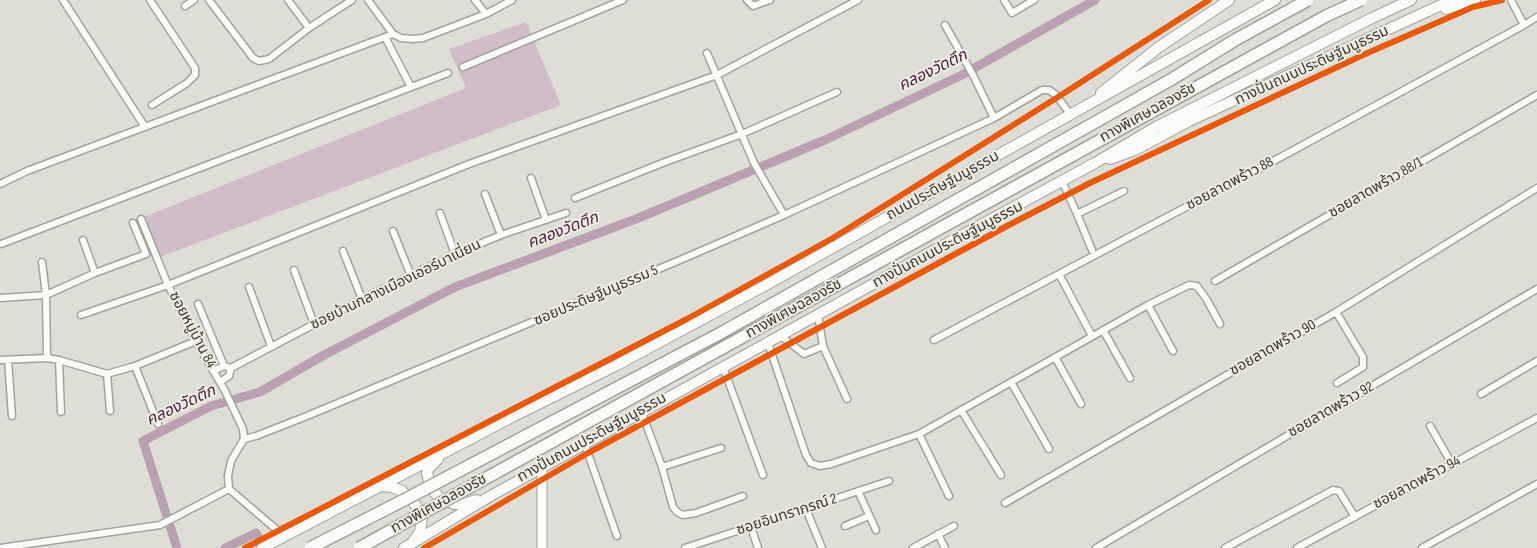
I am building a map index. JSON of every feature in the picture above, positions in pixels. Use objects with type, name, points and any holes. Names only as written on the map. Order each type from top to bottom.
[{"type":"highway","name":"ทางพิเศษฉลองรัช","points":[[310,548],[719,334],[1164,84],[1235,40],[1308,0]]},
{"type":"highway","name":"ทางพิเศษฉลองรัช","points":[[359,548],[1317,20],[1360,0]]},
{"type":"main road","points":[[1084,106],[1159,47],[1229,0]]},
{"type":"main road","name":"ถนนประดิษฐ์มนูธรรม","points":[[266,546],[379,486],[615,366],[766,285],[1275,0]]},
{"type":"main road","points":[[408,546],[559,458],[1062,181],[1156,127],[1372,18],[1412,0]]},
{"type":"main road","points":[[1094,163],[1135,150],[1189,121],[1452,0]]},
{"type":"main road","points":[[1414,18],[1475,0]]},
{"type":"main road","points":[[449,451],[429,468],[427,478],[435,493],[441,499],[455,504],[474,501],[498,490],[548,461],[559,458]]},
{"type":"main road","points":[[379,486],[392,487],[402,491],[415,504],[422,518],[420,532],[408,546]]},
{"type":"street","points":[[63,0],[146,127]]},
{"type":"street","points":[[150,0],[195,68],[195,75],[187,83],[152,105]]},
{"type":"street","points":[[185,6],[194,0]]},
{"type":"street","points":[[209,0],[253,58],[259,61],[269,59],[309,28],[352,0]]},
{"type":"street","points":[[288,0],[309,28]]},
{"type":"street","points":[[368,0],[393,34],[401,38],[413,39],[423,38],[486,14],[512,0]]},
{"type":"street","points":[[475,0],[486,14]]},
{"type":"street","points":[[463,67],[622,0]]},
{"type":"street","points":[[747,0],[753,6],[770,0]]},
{"type":"street","points":[[81,315],[168,284],[469,164],[717,75],[858,0]]},
{"type":"street","points":[[1004,0],[1012,13],[1034,0]]},
{"type":"street","points":[[1511,0],[1524,25]]},
{"type":"street","name":"ซอยลาดพร้าว 88","points":[[934,340],[1094,257],[1537,18]]},
{"type":"street","points":[[945,25],[994,118]]},
{"type":"street","points":[[0,183],[27,171],[393,34]]},
{"type":"street","points":[[385,37],[411,87]]},
{"type":"street","points":[[707,53],[754,163],[784,215]]},
{"type":"street","points":[[1,244],[448,73]]},
{"type":"street","name":"ซอยประดิษฐ์มนูธรรม 5","points":[[244,439],[307,416],[784,215],[994,118],[1042,90],[1049,90],[1056,95],[1070,114]]},
{"type":"street","points":[[575,198],[742,134],[837,92]]},
{"type":"street","name":"ซอยลาดพร้าว 88/1","points":[[1215,281],[1537,95]]},
{"type":"street","points":[[531,178],[546,220]]},
{"type":"street","points":[[1062,181],[1092,250]]},
{"type":"street","name":"ซอยลาดพร้าว 90","points":[[1005,503],[1336,312],[1537,188]]},
{"type":"street","points":[[1077,214],[1124,191]]},
{"type":"street","points":[[484,194],[501,235]]},
{"type":"street","points":[[440,213],[455,254]]},
{"type":"street","name":"ซอยบ้านกลางเมืองเออร์บาเนี่ยน","points":[[213,371],[228,367],[362,298],[455,254],[501,235],[566,213]]},
{"type":"street","name":"ซอยหมู่บ้าน 84","points":[[141,219],[168,284],[243,429],[244,439]]},
{"type":"street","points":[[0,298],[46,295],[95,273],[146,254],[133,223]]},
{"type":"street","points":[[393,231],[410,276]]},
{"type":"street","points":[[83,240],[95,273]]},
{"type":"street","points":[[343,251],[362,298]]},
{"type":"street","points":[[42,262],[46,295],[47,358]]},
{"type":"street","points":[[294,270],[314,324]]},
{"type":"street","points":[[1058,274],[1092,336]]},
{"type":"street","points":[[768,343],[806,455],[811,463],[820,466],[919,434],[1148,305],[1189,285],[1197,286],[1220,324]]},
{"type":"street","points":[[250,287],[270,346]]},
{"type":"street","name":"ซอยลาดพร้าว 92","points":[[1096,548],[1537,289]]},
{"type":"street","points":[[198,304],[228,367]]},
{"type":"street","points":[[1148,305],[1173,351]]},
{"type":"street","points":[[1336,312],[1363,357],[1362,367],[1337,383]]},
{"type":"street","points":[[818,315],[823,346],[847,399]]},
{"type":"street","points":[[1103,330],[1130,378]]},
{"type":"street","points":[[781,336],[804,354],[823,346]]},
{"type":"street","points":[[0,360],[47,358],[106,374],[136,366],[196,340]]},
{"type":"street","points":[[1055,357],[1081,404]]},
{"type":"street","points":[[8,360],[12,416]]},
{"type":"street","points":[[59,360],[61,412]]},
{"type":"street","points":[[1481,394],[1537,361]]},
{"type":"street","points":[[136,366],[158,424]]},
{"type":"street","name":"ซอยบ้านกลางเมืองเออร์บาเนี่ยน","points":[[220,382],[229,376],[228,367]]},
{"type":"street","points":[[723,367],[763,475]]},
{"type":"street","points":[[106,374],[110,411]]},
{"type":"street","points":[[1010,382],[1049,449]]},
{"type":"street","points":[[961,410],[1001,475]]},
{"type":"street","points":[[642,413],[662,467],[673,507],[677,512],[683,515],[696,513],[743,496]]},
{"type":"street","name":"ซอยลาดพร้าว 94","points":[[1297,548],[1537,418]]},
{"type":"street","points":[[1430,426],[1452,464]]},
{"type":"street","points":[[919,434],[949,496]]},
{"type":"street","points":[[244,439],[231,461],[228,476],[229,489],[284,536]]},
{"type":"street","points":[[585,445],[617,536]]},
{"type":"street","points":[[662,467],[721,448]]},
{"type":"street","points":[[542,468],[542,548]]},
{"type":"street","name":"ซอยอินทราภรณ์ 2","points":[[685,548],[700,546],[750,527],[889,481]]},
{"type":"street","points":[[1422,548],[1537,484]]},
{"type":"street","points":[[0,548],[160,525],[229,489]]},
{"type":"street","points":[[1225,548],[1333,490],[1339,491],[1355,516]]},
{"type":"street","points":[[858,491],[876,530]]},
{"type":"street","points":[[806,508],[822,548]]},
{"type":"street","points":[[845,526],[869,516]]},
{"type":"street","points":[[913,548],[954,526]]},
{"type":"street","points":[[750,527],[758,548]]},
{"type":"street","points":[[938,534],[945,548]]},
{"type":"shaded area","points":[[526,22],[561,105],[155,259],[139,219],[466,88],[449,49]]},
{"type":"waterway","name":"คลองวัดตึก","points":[[177,548],[143,441],[211,406],[260,392],[324,355],[455,287],[636,219],[825,140],[962,75],[1095,0]]},
{"type":"waterway","points":[[225,548],[256,533],[264,548]]},
{"type":"cycle path","points":[[245,548],[687,319],[833,238],[1209,0]]},
{"type":"cycle path","name":"ทางปั่นถนนประดิษฐ์มนูธรรม","points":[[424,548],[588,453],[1090,183],[1363,55],[1473,7],[1502,0]]}]
